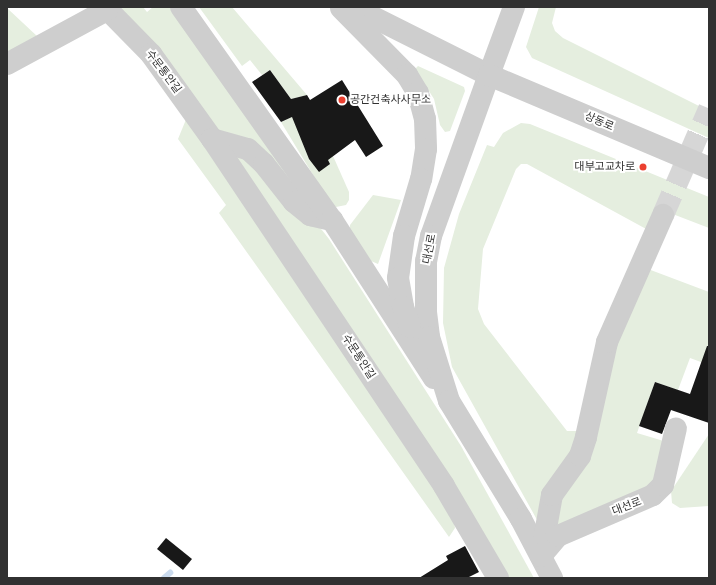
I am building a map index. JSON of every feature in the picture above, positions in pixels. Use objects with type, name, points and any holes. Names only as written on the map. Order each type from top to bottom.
[{"type":"street","points":[[181,7],[332,220],[449,401]]},
{"type":"street","points":[[340,7],[407,74],[418,92],[426,119],[426,148],[421,179],[404,236],[398,278],[403,307],[414,338],[449,401]]},
{"type":"street","points":[[353,7],[489,75]]},
{"type":"street","name":"대선로","points":[[514,7],[452,172],[431,236],[426,261],[426,312],[429,337],[449,401],[541,556],[552,578]]},
{"type":"street","name":"수문통안길","points":[[7,64],[106,9],[151,54],[212,139],[444,486],[498,578]]},
{"type":"street","name":"상동로","points":[[489,75],[709,168]]},
{"type":"street","points":[[212,139],[248,149],[304,211],[310,215],[332,220]]},
{"type":"street","points":[[541,556],[552,495],[580,456],[607,342],[663,215]]},
{"type":"street","name":"대선로","points":[[541,556],[558,536],[653,495],[663,485],[676,428]]},
{"type":"green space","points":[[113,7],[143,7],[147,12],[153,7],[172,7],[299,192],[216,129]]},
{"type":"green space","points":[[199,7],[232,7],[307,95],[291,99],[270,70],[262,75],[250,60],[242,66]]},
{"type":"green space","points":[[539,7],[556,7],[552,23],[555,31],[563,38],[709,111],[709,138],[532,58],[526,47]]},
{"type":"green space","points":[[7,8],[38,37],[7,54]]},
{"type":"green space","points":[[418,66],[464,87],[465,91],[450,131],[445,132],[440,125],[434,99],[415,69]]},
{"type":"green space","points":[[187,117],[453,514],[455,528],[449,537],[219,213],[226,205],[178,139]]},
{"type":"green space","points":[[292,117],[333,156],[349,192],[349,200],[346,205],[336,207],[330,203],[281,122]]},
{"type":"green space","points":[[521,123],[530,124],[709,197],[709,228],[670,213],[648,230],[527,164],[521,164],[516,169],[483,249],[478,309],[484,324],[567,431],[576,431],[581,427],[541,527],[452,367],[443,323],[444,268],[459,214],[487,145],[494,147],[503,133]]},
{"type":"green space","points":[[235,149],[318,225],[329,239],[461,446],[534,578],[503,578],[230,152]]},
{"type":"green space","points":[[373,195],[401,200],[378,264],[371,261],[350,230],[350,225]]},
{"type":"green space","points":[[648,269],[709,292],[709,365],[690,358],[678,390],[655,382],[637,433],[667,442],[660,481],[558,532],[553,513],[614,342]]},
{"type":"green space","points":[[709,434],[709,506],[680,508],[672,503],[671,491]]},
{"type":"building","points":[[270,70],[291,99],[307,95],[310,100],[342,80],[383,146],[366,157],[355,140],[328,160],[330,164],[319,172],[309,159],[292,117],[281,122],[252,82]]},
{"type":"building","points":[[707,346],[709,346],[709,423],[671,410],[662,434],[639,426],[655,382],[690,394]]},
{"type":"building","points":[[166,538],[192,559],[183,570],[157,549]]},
{"type":"building","points":[[465,546],[479,572],[467,578],[419,578],[448,560],[446,556]]},
{"type":"waterway","points":[[164,578],[170,573]]},
{"type":"tunnel","points":[[663,215],[709,109]]},
{"type":"place","name":"공간건축사사무소","points":[[342,100]]},
{"type":"place","name":"대부고교차로","points":[[643,167]]}]
